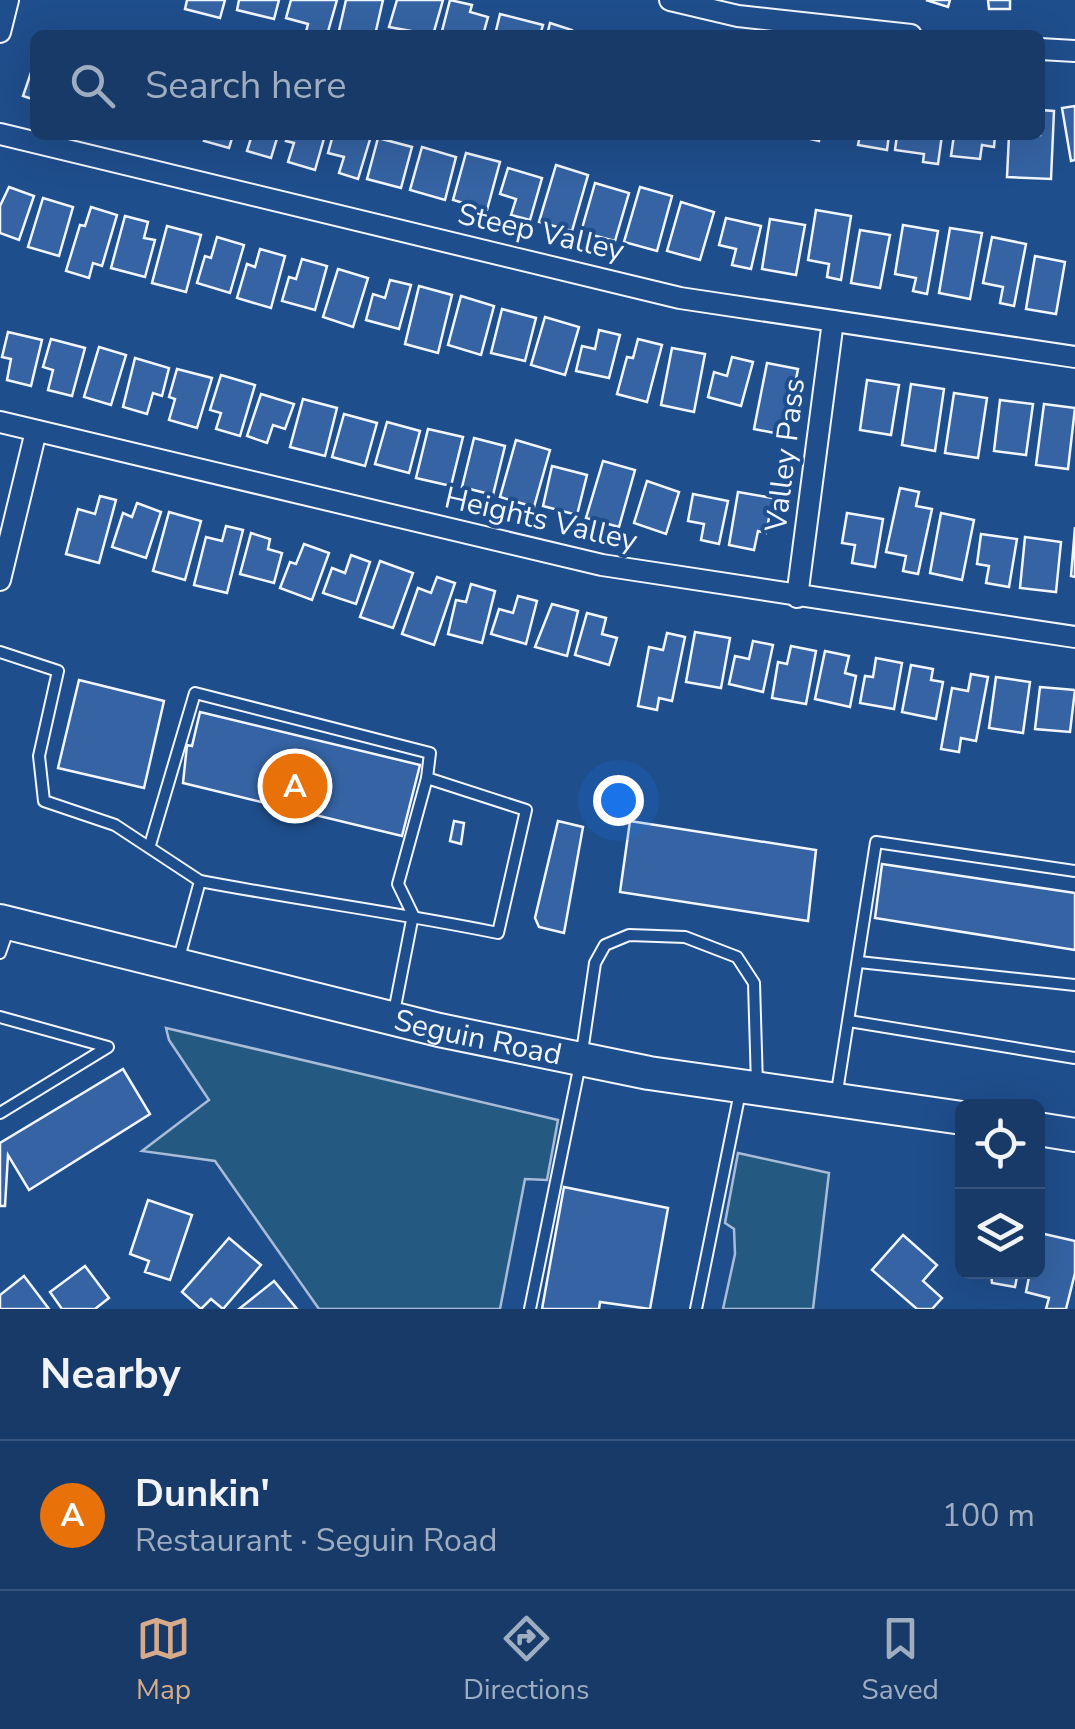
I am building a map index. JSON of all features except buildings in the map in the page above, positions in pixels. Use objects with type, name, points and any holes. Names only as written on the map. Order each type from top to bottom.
[{"type":"main road","name":"Seguin Road","points":[[3,933],[177,964],[393,1018],[581,1059],[955,1117]]},
{"type":"main road","points":[[1045,1131],[1075,1135]]},
{"type":"street","points":[[0,32],[8,0]]},
{"type":"street","points":[[670,0],[738,16],[865,30]]},
{"type":"street","points":[[1045,49],[1075,51]]},
{"type":"street","name":"Steep Valley","points":[[0,134],[680,298],[1075,357]]},
{"type":"street","name":"Valley Pass","points":[[798,596],[833,321]]},
{"type":"street","name":"Heights Valley","points":[[0,422],[602,565],[1075,637]]},
{"type":"street","points":[[0,580],[36,430]]},
{"type":"lane","points":[[0,652],[58,671],[39,756],[44,802],[115,825],[200,882],[374,914],[413,915],[498,933],[526,810],[427,778]]},
{"type":"lane","points":[[150,845],[195,693],[430,753],[427,778],[398,884],[413,915],[393,1018]]},
{"type":"lane","points":[[836,1099],[876,842],[1075,870]]},
{"type":"lane","points":[[177,964],[200,882]]},
{"type":"lane","points":[[530,1309],[581,1059],[595,963],[605,945],[629,935],[685,937],[737,957],[754,982],[749,1087],[696,1309]]},
{"type":"lane","points":[[859,962],[1075,986]]},
{"type":"lane","points":[[0,1017],[108,1047],[0,1112]]},
{"type":"lane","points":[[849,1021],[1075,1058]]},
{"type":"shaded area","points":[[166,1028],[558,1120],[547,1180],[525,1179],[500,1309],[319,1309],[215,1161],[142,1151],[209,1100],[169,1040]]},
{"type":"shaded area","points":[[738,1153],[829,1173],[813,1309],[723,1309],[735,1254],[734,1229],[725,1223]]},
{"type":"place","name":"Dunkin'","points":[[295,786]]}]
